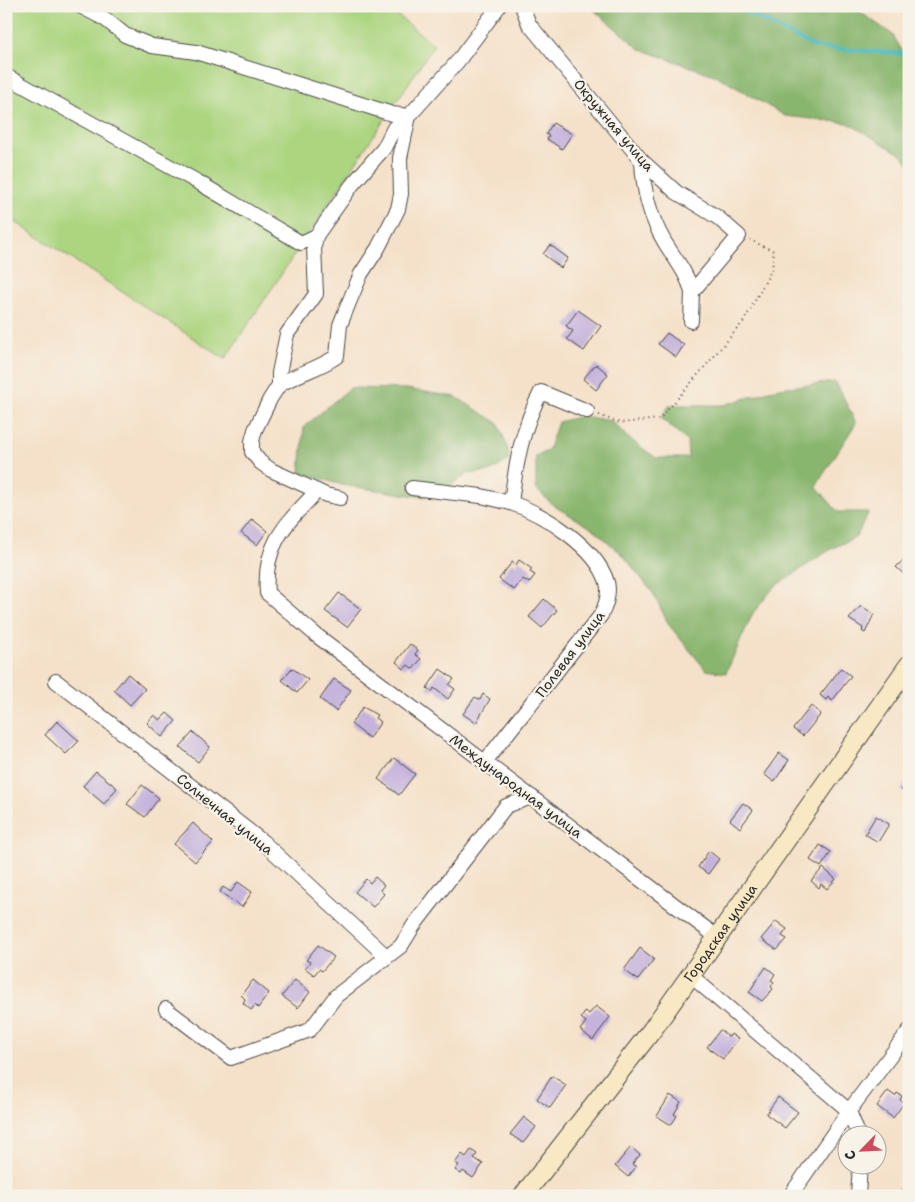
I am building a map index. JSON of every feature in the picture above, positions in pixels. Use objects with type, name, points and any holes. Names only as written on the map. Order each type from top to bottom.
[{"type":"main road","name":"Городская улица","points":[[523,1196],[652,1030],[909,665]]},
{"type":"street","points":[[80,6],[104,19],[125,35],[152,46],[196,52],[392,114],[409,116]]},
{"type":"street","points":[[279,385],[279,373],[288,334],[316,294],[314,247],[316,236],[352,185],[384,148],[394,128],[409,116],[458,61],[499,6]]},
{"type":"street","name":"Окружная улица","points":[[522,6],[529,24],[642,162],[676,192],[717,217],[739,236]]},
{"type":"street","points":[[6,76],[196,181],[301,243],[316,236]]},
{"type":"street","points":[[340,498],[317,491],[271,470],[260,462],[252,452],[252,441],[255,430],[279,385],[293,376],[325,365],[337,356],[340,325],[361,274],[378,248],[398,209],[402,194],[400,158],[409,116]]},
{"type":"street","points":[[642,162],[646,198],[663,239],[689,279],[692,292],[691,321]]},
{"type":"street","points":[[692,292],[739,236]]},
{"type":"street","points":[[511,503],[516,457],[528,416],[541,392],[587,411]]},
{"type":"street","name":"Полевая улица","points":[[412,488],[482,496],[532,510],[585,548],[599,565],[607,583],[607,602],[601,615],[484,763]]},
{"type":"street","name":"Международная улица","points":[[317,491],[289,519],[278,534],[272,547],[266,583],[267,593],[316,635],[716,937]]},
{"type":"street","name":"Солнечная улица","points":[[56,681],[263,842],[386,956]]},
{"type":"street","points":[[166,1009],[232,1058],[310,1030],[336,996],[401,946],[414,924],[506,806],[532,797]]},
{"type":"street","points":[[690,975],[849,1111],[854,1124]]},
{"type":"street","points":[[790,1196],[849,1111],[909,1031]]},
{"type":"street","points":[[858,1196],[859,1174]]},
{"type":"path","points":[[587,411],[620,422],[660,419],[744,321],[772,269],[774,251],[739,236]]},
{"type":"green space","points":[[6,6],[386,6],[434,45],[225,359],[6,216]]},
{"type":"green space","points":[[589,6],[851,6],[892,34],[909,62],[909,164],[902,155],[848,123],[785,116],[717,76],[640,49]]},
{"type":"green space","points":[[836,382],[856,423],[816,486],[838,512],[869,512],[856,537],[831,549],[774,587],[753,613],[726,673],[706,670],[669,625],[653,593],[622,554],[593,529],[554,506],[536,489],[536,456],[548,451],[558,422],[582,416],[612,421],[627,437],[656,458],[688,458],[687,441],[661,418],[670,405],[724,405],[779,388]]},
{"type":"green space","points":[[350,388],[407,389],[456,397],[498,423],[508,449],[508,461],[491,471],[468,474],[447,487],[423,497],[342,485],[300,472],[304,427]]},
{"type":"building","points":[[553,123],[572,134],[562,149],[547,139],[549,136],[546,134]]},
{"type":"building","points":[[550,245],[568,258],[561,268],[543,254]]},
{"type":"building","points":[[578,310],[601,326],[584,351],[567,339],[573,331],[566,326]]},
{"type":"building","points":[[667,333],[684,345],[676,357],[658,344]]},
{"type":"building","points":[[596,364],[608,374],[596,390],[583,379]]},
{"type":"building","points":[[252,519],[267,531],[257,545],[241,533]]},
{"type":"building","points":[[909,555],[909,573],[906,576],[896,567]]},
{"type":"building","points":[[519,560],[532,569],[530,572],[535,575],[529,583],[523,579],[514,590],[499,579],[512,562],[516,565]]},
{"type":"building","points":[[339,593],[361,609],[347,627],[325,611]]},
{"type":"building","points":[[544,599],[557,610],[542,628],[529,617]]},
{"type":"building","points":[[861,606],[874,614],[865,633],[862,631],[863,628],[849,619]]},
{"type":"building","points":[[410,644],[418,650],[415,654],[421,659],[413,669],[408,665],[404,669],[396,662]]},
{"type":"building","points":[[292,668],[308,680],[297,693],[282,680]]},
{"type":"building","points":[[841,668],[851,676],[832,701],[828,697],[826,700],[820,695]]},
{"type":"building","points":[[440,669],[454,679],[449,685],[455,689],[448,699],[434,688],[432,692],[427,688]]},
{"type":"building","points":[[128,674],[145,689],[130,705],[114,690]]},
{"type":"building","points":[[334,679],[351,690],[336,711],[320,699]]},
{"type":"building","points":[[483,694],[490,699],[476,723],[463,714],[475,697],[480,700]]},
{"type":"building","points":[[811,706],[821,714],[803,736],[793,729]]},
{"type":"building","points":[[363,707],[377,715],[375,718],[381,722],[369,738],[351,724]]},
{"type":"building","points":[[167,713],[176,721],[162,737],[147,723],[154,715],[160,720]]},
{"type":"building","points":[[57,721],[79,741],[66,754],[45,735]]},
{"type":"building","points":[[193,732],[210,747],[198,762],[180,747]]},
{"type":"building","points":[[779,753],[789,760],[774,782],[764,774]]},
{"type":"building","points":[[394,758],[415,774],[399,795],[378,779]]},
{"type":"building","points":[[96,771],[117,788],[104,804],[83,786]]},
{"type":"building","points":[[909,778],[909,795],[901,790]]},
{"type":"building","points":[[142,785],[159,798],[145,817],[127,804]]},
{"type":"building","points":[[743,803],[753,810],[740,828],[730,820]]},
{"type":"building","points":[[876,816],[889,824],[878,842],[865,834]]},
{"type":"building","points":[[193,823],[213,842],[195,862],[174,844]]},
{"type":"building","points":[[820,845],[831,852],[821,867],[810,860]]},
{"type":"building","points":[[709,851],[719,859],[708,874],[698,867]]},
{"type":"building","points":[[823,868],[836,879],[827,889],[821,884],[819,888],[811,881]]},
{"type":"building","points":[[375,877],[384,885],[380,890],[384,894],[373,907],[355,892],[366,879],[370,883]]},
{"type":"building","points":[[238,882],[252,892],[242,907],[220,892],[223,887],[231,892]]},
{"type":"building","points":[[776,921],[787,929],[782,936],[787,939],[777,950],[761,939]]},
{"type":"building","points":[[318,945],[334,957],[322,971],[319,969],[314,975],[305,968],[310,962],[306,960]]},
{"type":"building","points":[[640,948],[654,959],[638,980],[624,970]]},
{"type":"building","points":[[766,967],[775,974],[771,980],[774,982],[771,987],[773,989],[762,1001],[749,992]]},
{"type":"building","points":[[253,980],[269,993],[258,1008],[255,1005],[251,1010],[243,1003],[245,999],[241,995]]},
{"type":"building","points":[[295,980],[310,992],[298,1008],[282,996]]},
{"type":"building","points":[[596,1006],[610,1017],[593,1040],[580,1030],[586,1022],[581,1018],[586,1011],[589,1014]]},
{"type":"building","points":[[720,1030],[729,1037],[731,1034],[738,1039],[723,1059],[707,1047]]},
{"type":"building","points":[[552,1076],[566,1085],[550,1108],[537,1099]]},
{"type":"building","points":[[888,1091],[895,1096],[897,1093],[902,1096],[900,1100],[904,1103],[893,1118],[877,1106]]},
{"type":"building","points":[[670,1095],[681,1102],[674,1114],[677,1116],[671,1125],[657,1116]]},
{"type":"building","points":[[778,1097],[798,1112],[785,1128],[766,1114]]},
{"type":"building","points":[[524,1117],[536,1127],[523,1143],[510,1134]]},
{"type":"building","points":[[631,1147],[640,1155],[632,1164],[636,1167],[628,1177],[615,1166]]},
{"type":"building","points":[[471,1150],[477,1154],[474,1158],[483,1164],[473,1178],[463,1171],[461,1174],[455,1170],[459,1165],[455,1163],[462,1154],[466,1157]]},
{"type":"building","points":[[909,1181],[909,1196],[898,1196]]},
{"type":"waterway","points":[[734,6],[815,47],[909,54]]}]
